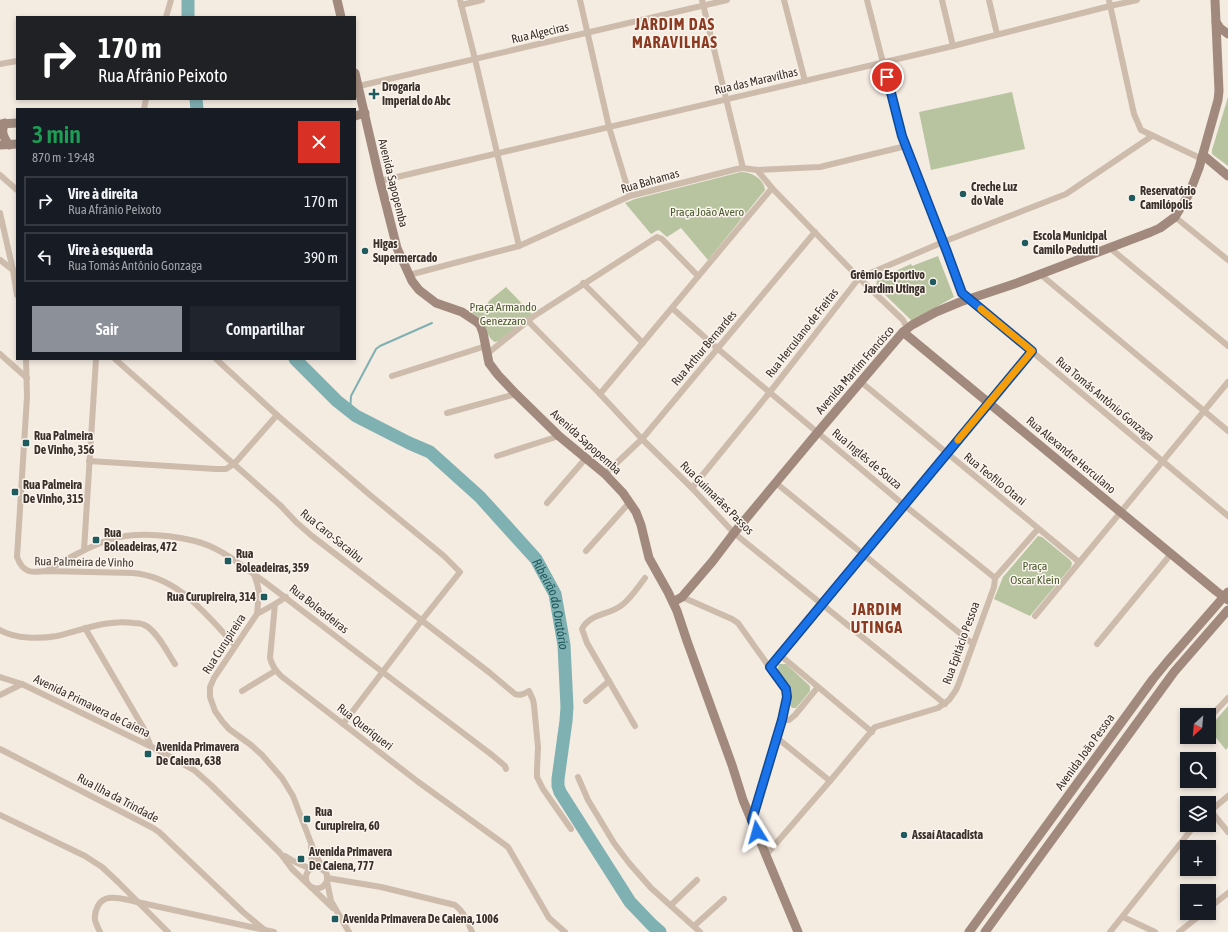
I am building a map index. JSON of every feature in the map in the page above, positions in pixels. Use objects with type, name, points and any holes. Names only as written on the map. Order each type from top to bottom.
[{"type":"main road","points":[[337,0],[341,16]]},
{"type":"main road","name":"Avenida Martim Francisco","points":[[673,602],[682,597],[712,562],[734,533],[818,432],[905,330],[936,312],[1110,248],[1155,230],[1175,217],[1189,194],[1202,157],[1218,100],[1219,91],[1215,0]]},
{"type":"main road","points":[[1216,22],[1228,36],[1223,38],[1217,44]]},
{"type":"main road","name":"Avenida Sapopemba","points":[[356,76],[397,248],[409,275],[419,290],[430,300],[462,312],[477,322],[482,328],[486,350],[492,367],[516,394],[559,436],[606,474],[636,512],[649,558],[673,602],[732,765],[743,800],[798,932]]},
{"type":"main road","points":[[356,116],[365,113]]},
{"type":"main road","points":[[9,145],[3,136],[3,124],[16,123]]},
{"type":"main road","points":[[1202,157],[1228,176]]},
{"type":"main road","name":"Rua Alexandre Herculano","points":[[905,330],[988,403],[1171,554],[1226,597]]},
{"type":"main road","name":"Avenida João Pessoa","points":[[969,932],[1153,679],[1226,597]]},
{"type":"main road","name":"Avenida João Pessoa","points":[[985,932],[1174,672],[1228,610]]},
{"type":"street","points":[[166,16],[171,0]]},
{"type":"street","points":[[482,0],[460,2],[498,153],[519,246]]},
{"type":"street","points":[[580,0],[610,127],[630,196]]},
{"type":"street","name":"Rua Algeciras","points":[[359,86],[587,33],[703,3],[727,0]]},
{"type":"street","points":[[784,0],[805,81]]},
{"type":"street","points":[[867,0],[902,136],[962,293],[968,299]]},
{"type":"street","points":[[942,0],[952,46]]},
{"type":"street","points":[[989,0],[997,34]]},
{"type":"street","name":"Rua das Maravilhas","points":[[380,181],[952,46],[1109,3],[1137,0]]},
{"type":"street","points":[[703,3],[743,168]]},
{"type":"street","points":[[1109,3],[1134,114],[1141,130],[1202,157]]},
{"type":"street","points":[[0,64],[16,61]]},
{"type":"street","name":"Rua Herculano de Freitas","points":[[692,488],[860,278],[943,242],[1066,194],[1152,136]]},
{"type":"street","name":"Rua Bahamas","points":[[409,275],[519,246],[630,196],[743,168],[757,170],[820,167],[906,146]]},
{"type":"street","points":[[757,170],[772,188],[903,320],[905,330]]},
{"type":"street","points":[[0,175],[16,189]]},
{"type":"street","points":[[600,394],[772,188]]},
{"type":"street","points":[[0,213],[15,272],[16,284]]},
{"type":"street","points":[[1175,217],[1228,260]]},
{"type":"street","name":"Rua Arthur Bernardes","points":[[606,474],[642,439],[815,232]]},
{"type":"street","points":[[392,376],[486,350],[583,283],[657,237],[662,239],[698,276]]},
{"type":"street","points":[[1110,248],[1228,346]]},
{"type":"street","points":[[0,260],[15,272]]},
{"type":"street","points":[[1040,274],[1228,431]]},
{"type":"street","points":[[583,283],[643,343]]},
{"type":"street","name":"Rua Tomás Antônio Gonzaga","points":[[968,299],[1228,516]]},
{"type":"street","name":"Rua Inglês de Souza","points":[[672,308],[718,349],[904,505],[995,578]]},
{"type":"street","name":"Rua Guimarães Passos","points":[[528,320],[734,533],[944,704]]},
{"type":"street","points":[[770,667],[1032,351]]},
{"type":"street","points":[[0,354],[27,378]]},
{"type":"street","name":"Rua Palmeira de Vinho","points":[[26,360],[27,397],[17,557],[21,566],[28,572],[33,573],[46,571],[133,573],[144,574],[160,579],[177,588],[190,598],[235,645]]},
{"type":"street","points":[[84,550],[96,360]]},
{"type":"street","name":"Rua Caro-Sacaibu","points":[[116,360],[287,511],[296,522],[515,694],[518,695],[529,691],[534,705],[537,740],[536,770],[539,783],[571,829]]},
{"type":"street","points":[[217,360],[277,415],[444,556],[460,572],[343,724]]},
{"type":"street","name":"Rua Teofilo Otani","points":[[861,382],[1079,562]]},
{"type":"street","points":[[1034,616],[1228,382]]},
{"type":"street","points":[[447,413],[516,394]]},
{"type":"street","points":[[89,461],[226,469],[234,464],[277,415]]},
{"type":"street","points":[[497,456],[559,436]]},
{"type":"street","points":[[547,503],[586,458]]},
{"type":"street","points":[[776,483],[973,644]]},
{"type":"street","points":[[586,551],[630,503]]},
{"type":"street","name":"Rua Epitácio Pessoa","points":[[766,855],[875,727],[932,710],[949,700],[956,690],[994,587],[995,578],[1038,529]]},
{"type":"street","name":"Rua Boleadeiras","points":[[46,571],[84,550],[111,539],[127,536],[145,535],[187,539],[217,549],[286,597],[382,673],[492,755],[505,766],[506,770]]},
{"type":"street","points":[[1097,644],[1171,554]]},
{"type":"street","name":"Rua Curupireira","points":[[254,574],[258,592],[257,614]]},
{"type":"street","points":[[635,726],[587,643],[582,631],[583,626],[593,618],[622,605],[645,578]]},
{"type":"street","points":[[242,691],[275,670],[270,658],[275,604],[286,597]]},
{"type":"street","points":[[682,597],[735,621],[787,692],[782,720],[752,820]]},
{"type":"street","name":"Rua Curupireira","points":[[275,604],[257,614],[235,645],[210,687],[211,702],[222,721],[229,729],[262,755],[282,778],[293,796],[311,843],[324,870]]},
{"type":"street","points":[[0,630],[14,635],[39,637],[56,636],[105,623],[119,622],[144,624],[154,632],[164,645],[175,664]]},
{"type":"street","points":[[85,628],[144,730],[151,747]]},
{"type":"street","points":[[780,655],[872,732]]},
{"type":"street","name":"Rua Queriqueri","points":[[275,670],[417,781],[508,847],[549,918],[565,932]]},
{"type":"street","name":"Avenida Primavera de Caiena","points":[[0,677],[22,684],[151,747],[194,770],[280,853],[292,869],[335,910]]},
{"type":"street","points":[[586,701],[609,681]]},
{"type":"street","points":[[0,695],[22,684]]},
{"type":"street","points":[[782,720],[788,720],[795,715],[818,687]]},
{"type":"street","points":[[1216,711],[1228,698]]},
{"type":"street","points":[[776,737],[830,781]]},
{"type":"street","name":"Rua Ilha da Trindade","points":[[0,749],[159,832],[243,912],[266,931]]},
{"type":"street","points":[[578,777],[585,795],[614,843],[645,881],[697,929],[724,899]]},
{"type":"street","points":[[1216,806],[1228,796]]},
{"type":"street","points":[[0,815],[85,856],[102,867],[168,932]]},
{"type":"street","points":[[1216,818],[1228,832]]},
{"type":"street","points":[[1110,932],[1190,832]]},
{"type":"street","name":"Rua Curupireira","points":[[311,843],[311,868]]},
{"type":"street","name":"Avenida Primavera de Caiena","points":[[280,853],[295,862],[311,868]]},
{"type":"street","points":[[319,867],[324,870],[327,875],[327,880],[322,887],[316,888],[310,886],[306,880],[307,872],[311,868],[319,867]]},
{"type":"street","points":[[327,880],[340,879],[381,887],[455,905],[460,908],[464,914],[472,932]]},
{"type":"street","name":"Avenida Primavera de Caiena","points":[[327,880],[331,901],[349,932]]},
{"type":"street","points":[[671,905],[697,880]]},
{"type":"street","points":[[1216,902],[1228,893]]},
{"type":"street","points":[[100,932],[95,922],[96,909],[102,901],[108,898],[137,902],[274,932]]},
{"type":"street","points":[[1123,917],[1155,932]]},
{"type":"street","points":[[1179,932],[1194,920]]},
{"type":"green space","points":[[1012,92],[1025,149],[931,170],[919,112]]},
{"type":"green space","points":[[1228,97],[1228,166],[1212,154],[1212,150]]},
{"type":"green space","name":"Praça João Avero","points":[[741,172],[749,173],[760,179],[765,190],[708,260],[681,228],[667,237],[659,230],[651,234],[625,203],[635,199]]},
{"type":"green space","points":[[938,256],[954,297],[914,321],[911,320],[878,288],[876,285],[877,281],[880,278],[911,264],[912,266]]},
{"type":"green space","name":"Praça Armando Genezzaro","points":[[506,287],[532,314],[499,341],[495,342],[490,338],[484,324],[472,313],[487,304]]},
{"type":"green space","name":"Praça Oscar Klein","points":[[1038,536],[1042,537],[1072,563],[1071,567],[1030,616],[994,599],[1003,577]]},
{"type":"green space","points":[[779,664],[786,664],[810,686],[810,691],[796,708],[792,708],[790,705],[791,692],[778,672]]},
{"type":"green space","points":[[1228,706],[1228,747],[1226,750],[1216,738],[1216,720]]},
{"type":"waterway","name":"Ribeirão do Oratório","points":[[188,0],[188,16]]},
{"type":"waterway","name":"Ribeirão do Oratório","points":[[196,100],[197,108]]},
{"type":"waterway","points":[[350,412],[351,396],[376,349],[432,323]]},
{"type":"waterway","name":"Ribeirão do Oratório","points":[[296,360],[337,401],[356,416],[430,452],[480,497],[536,559],[555,594],[564,645],[567,707],[558,786],[560,792],[630,902],[660,932]]},
{"type":"slow traffic","points":[[958,440],[1032,351],[981,309]]},
{"type":"place","name":"Drogaria Imperial do Abc","points":[[374,94]]},
{"type":"place","name":"Creche Luz do Vale","points":[[963,194]]},
{"type":"place","name":"Reservatório Camilópolis","points":[[1132,198]]},
{"type":"place","name":"Escola Municipal Camilo Pedutti","points":[[1025,243]]},
{"type":"place","name":"Higas Supermercado","points":[[365,251]]},
{"type":"place","name":"Grêmio Esportivo Jardim Utinga","points":[[933,282]]},
{"type":"place","name":"Rua Palmeira De Vinho, 356","points":[[26,443]]},
{"type":"place","name":"Rua Palmeira De Vinho, 315","points":[[15,492]]},
{"type":"place","name":"Rua Boleadeiras, 472","points":[[96,540]]},
{"type":"place","name":"Rua Boleadeiras, 359","points":[[228,561]]},
{"type":"place","name":"Rua Curupireira, 314","points":[[264,597]]},
{"type":"place","name":"Avenida Primavera De Caiena, 638","points":[[148,754]]},
{"type":"place","name":"Rua Curupireira, 60","points":[[307,819]]},
{"type":"place","name":"Assaí Atacadista","points":[[904,835]]},
{"type":"place","name":"Avenida Primavera De Caiena, 777","points":[[301,859]]},
{"type":"place","name":"Avenida Primavera De Caiena, 1006","points":[[335,919]]},
{"type":"district","name":"JARDIM DAS MARAVILHAS","points":[[675,33]]},
{"type":"district","name":"JARDIM UTINGA","points":[[877,618]]},
{"type":"route","points":[[757,832],[752,820],[782,720],[787,697],[786,689],[770,667],[1032,351],[962,293],[902,136],[887,77]]}]
